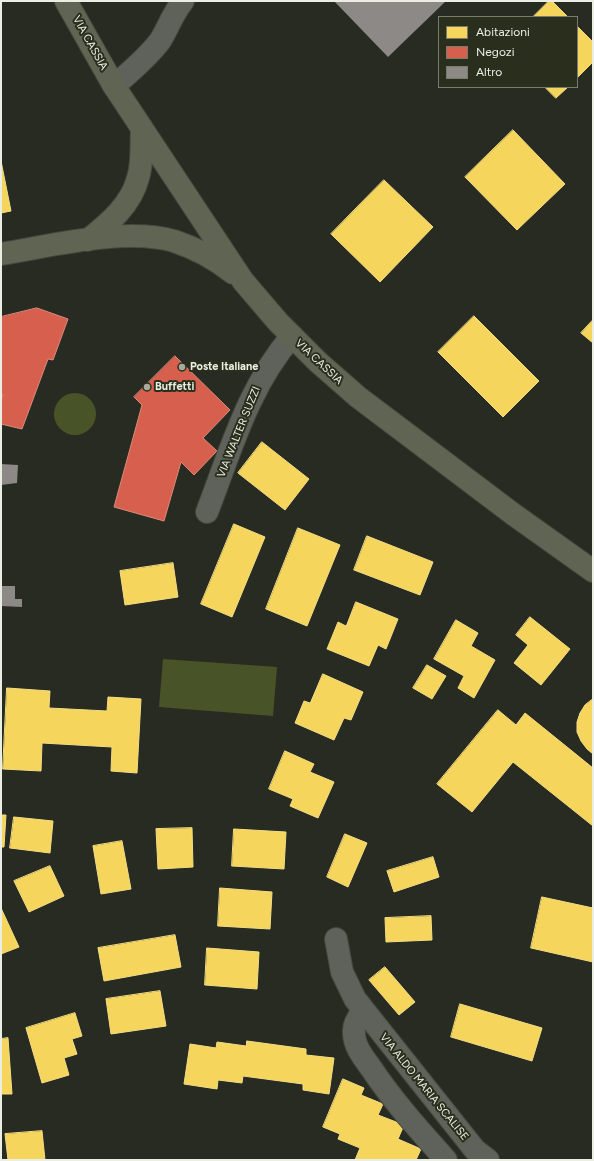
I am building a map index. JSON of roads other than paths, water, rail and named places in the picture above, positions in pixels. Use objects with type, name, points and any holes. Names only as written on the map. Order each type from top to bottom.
[{"type":"main road","name":"VIA CASSIA","points":[[66,1],[114,86],[243,281],[292,336],[338,380],[388,420],[513,514],[593,571]]},
{"type":"main road","points":[[88,240],[113,218],[132,192],[140,171],[142,128]]},
{"type":"main road","points":[[1,254],[114,237],[138,237],[174,241],[215,260],[243,281]]},
{"type":"street","points":[[114,86],[152,50],[183,1]]},
{"type":"street","name":"VIA WALTER SUZZI","points":[[207,512],[258,384],[275,357],[292,336]]},
{"type":"street","name":"VIA ALDO MARIA SCALISE","points":[[336,939],[340,965],[345,980],[363,1011],[475,1150],[488,1160]]},
{"type":"street","points":[[363,1011],[358,1017],[354,1027],[355,1041],[359,1051],[393,1100],[446,1160]]},
{"type":"place","name":"Poste Italiane","points":[[182,367]]},
{"type":"place","name":"Buffetti","points":[[147,387]]}]
